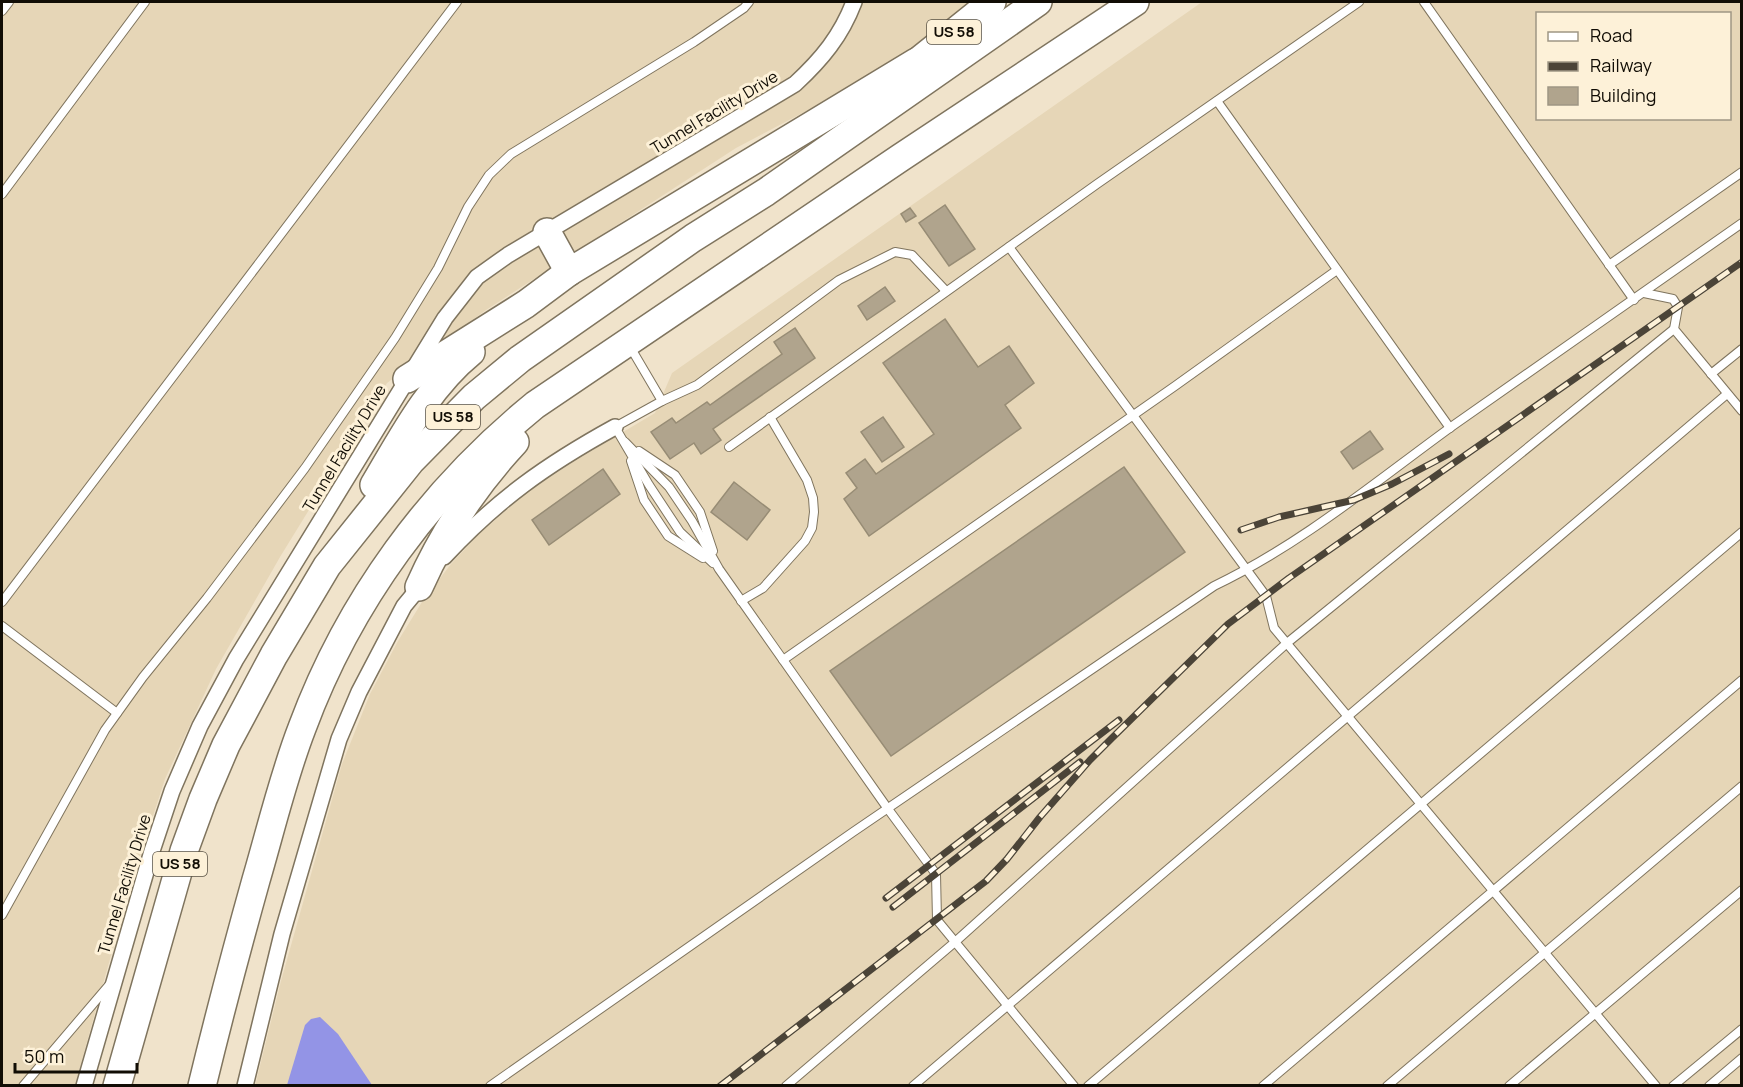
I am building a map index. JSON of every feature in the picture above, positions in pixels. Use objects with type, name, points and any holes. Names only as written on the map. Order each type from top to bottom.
[{"type":"highway","name":"US 58","points":[[117,1086],[184,851],[214,771],[274,655],[327,566],[411,461],[474,397],[520,359],[693,238],[865,106],[992,2]]},
{"type":"highway","points":[[693,238],[766,192],[1038,2]]},
{"type":"highway","name":"US 58","points":[[202,1086],[221,1005],[292,755],[325,672],[359,609],[408,534],[473,459],[535,405],[1129,2]]},
{"type":"highway","points":[[1105,20],[1135,2]]},
{"type":"highway","points":[[327,566],[396,447],[437,386],[457,363],[526,304],[569,272],[916,62]]},
{"type":"highway","points":[[547,232],[569,272]]},
{"type":"highway","points":[[407,379],[526,304]]},
{"type":"highway","points":[[412,597],[447,531],[489,470],[532,426],[610,366],[628,342]]},
{"type":"street","name":"Tunnel Facility Drive","points":[[84,1086],[158,832],[172,791],[200,726],[236,659],[407,379],[468,286],[495,263],[795,84],[822,59],[847,21],[854,2]]},
{"type":"street","points":[[245,1086],[282,934],[339,740],[359,692],[412,597],[471,528],[509,494],[564,456],[615,427]]},
{"type":"lane","points":[[2,12],[9,2]]},
{"type":"lane","points":[[2,194],[145,2]]},
{"type":"lane","points":[[2,602],[457,2]]},
{"type":"lane","points":[[2,915],[105,730],[306,468],[407,318],[438,268],[468,207],[489,175],[511,154],[694,42],[750,2]]},
{"type":"lane","points":[[729,447],[946,291],[1359,2]]},
{"type":"lane","points":[[1424,2],[1634,300]]},
{"type":"lane","points":[[1216,101],[1450,428]]},
{"type":"lane","points":[[1609,265],[1742,172]]},
{"type":"lane","points":[[490,1086],[1214,586],[1247,570],[1353,500],[1450,428],[1742,223]]},
{"type":"lane","points":[[1009,247],[1266,596],[1274,628],[1656,1086]]},
{"type":"lane","points":[[718,568],[680,532],[648,485],[615,427],[697,385],[839,280],[895,252],[912,255],[946,291]]},
{"type":"lane","points":[[783,660],[1133,416],[1337,270]]},
{"type":"lane","points":[[786,1086],[955,942],[1287,643],[1674,329],[1678,307],[1673,299],[1644,293]]},
{"type":"lane","points":[[1674,329],[1742,411]]},
{"type":"lane","points":[[628,342],[662,401]]},
{"type":"lane","points":[[1711,374],[1742,349]]},
{"type":"lane","points":[[913,1086],[1347,715],[1728,394]]},
{"type":"lane","points":[[741,601],[762,588],[805,542],[812,528],[813,498],[807,480],[770,417]]},
{"type":"lane","points":[[625,442],[644,500],[668,536],[718,568]]},
{"type":"lane","points":[[625,442],[669,488],[692,521],[718,568],[936,874],[937,920],[1074,1086]]},
{"type":"lane","points":[[625,442],[675,475],[700,512],[718,568]]},
{"type":"lane","points":[[1088,1086],[1742,532]]},
{"type":"lane","points":[[2,626],[117,713]]},
{"type":"lane","points":[[1263,1086],[1742,680]]},
{"type":"lane","points":[[1387,1086],[1742,786]]},
{"type":"lane","points":[[1509,1086],[1742,890]]},
{"type":"lane","points":[[23,1086],[115,978]]},
{"type":"lane","points":[[1673,1086],[1742,1029]]},
{"type":"lane","points":[[1709,1086],[1742,1058]]},
{"type":"shaded area","points":[[2,2],[1007,2],[977,21],[736,148],[486,310],[387,383],[280,557],[216,669],[165,779],[130,887],[75,1085],[2,1086]]},
{"type":"shaded area","points":[[1202,2],[1741,2],[1741,1085],[255,1086],[281,981],[342,764],[370,694],[398,641],[422,602],[451,564],[477,536],[527,492],[655,413],[672,373]]},
{"type":"water","points":[[320,1017],[338,1034],[372,1085],[287,1085],[305,1025],[311,1019]]},
{"type":"building","points":[[945,205],[975,249],[949,266],[919,223]]},
{"type":"building","points":[[910,208],[916,216],[906,222],[901,214]]},
{"type":"building","points":[[885,287],[895,301],[867,320],[858,306]]},
{"type":"building","points":[[945,319],[978,367],[1009,346],[1034,383],[1005,405],[1021,428],[869,536],[844,499],[857,488],[846,473],[865,459],[876,474],[934,434],[883,363]]},
{"type":"building","points":[[795,328],[815,358],[713,429],[721,440],[701,454],[694,443],[670,459],[651,432],[672,418],[676,423],[707,402],[710,405],[782,354],[774,342]]},
{"type":"building","points":[[883,417],[904,447],[882,462],[861,432]]},
{"type":"building","points":[[1370,431],[1383,449],[1353,469],[1341,452]]},
{"type":"building","points":[[1124,467],[1185,552],[891,756],[830,671]]},
{"type":"building","points":[[603,469],[620,494],[549,545],[532,520]]},
{"type":"building","points":[[734,482],[770,510],[747,540],[711,512]]},
{"type":"railway","points":[[720,1086],[986,881],[1090,760],[1228,624],[1289,578],[1742,262]]},
{"type":"railway","points":[[1241,530],[1279,517],[1354,500],[1392,484],[1449,454]]},
{"type":"railway","points":[[886,898],[1119,720]]},
{"type":"railway","points":[[893,907],[1080,762]]}]
